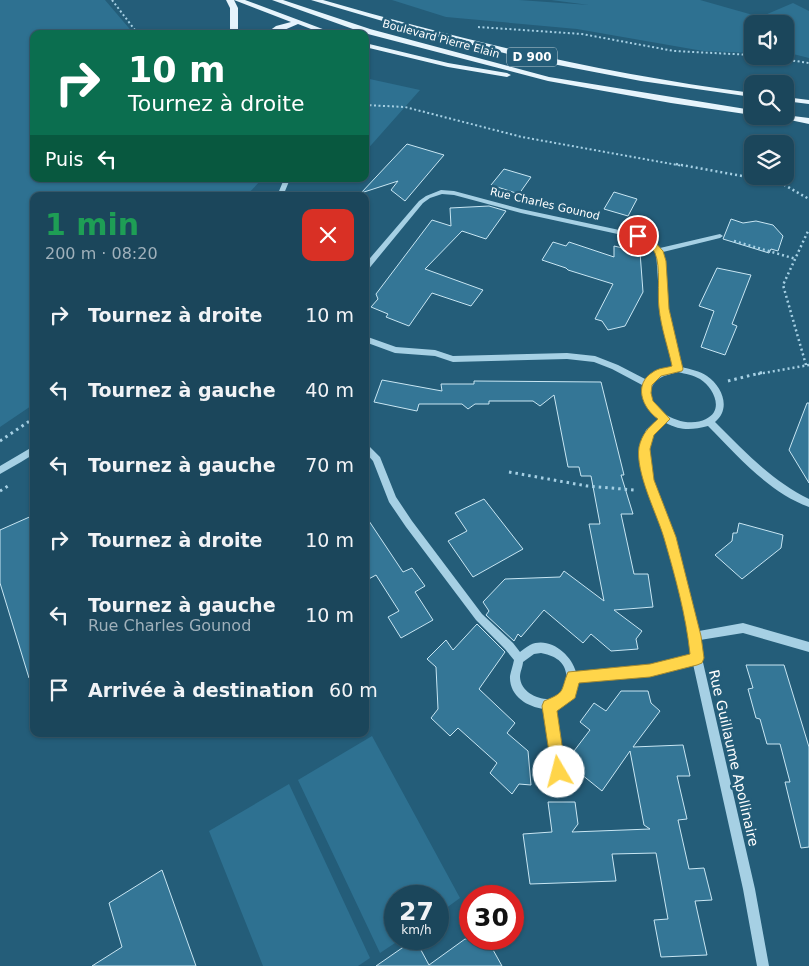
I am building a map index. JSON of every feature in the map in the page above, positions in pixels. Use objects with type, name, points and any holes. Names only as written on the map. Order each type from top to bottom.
[{"type":"main road","points":[[230,0],[234,8],[234,30]]},
{"type":"main road","points":[[238,0],[321,30]]},
{"type":"main road","name":"Boulevard Pierre Elain","points":[[276,0],[364,30]]},
{"type":"main road","name":"Boulevard Pierre Elain","points":[[315,0],[398,25],[495,50],[666,83],[744,94]]},
{"type":"main road","points":[[276,30],[298,22]]},
{"type":"main road","name":"Boulevard Pierre Elain","points":[[369,32],[548,78],[671,101],[744,112]]},
{"type":"main road","points":[[369,46],[495,74],[548,78]]},
{"type":"main road","points":[[794,100],[809,102]]},
{"type":"main road","points":[[794,119],[809,121]]},
{"type":"street","name":"Rue Charles Gounod","points":[[369,264],[421,202],[441,192],[454,193],[521,211],[638,236],[650,242],[659,251]]},
{"type":"street","points":[[678,369],[664,309],[659,251],[720,236]]},
{"type":"street","points":[[369,341],[395,350],[435,353],[453,359],[567,356],[595,360],[616,367],[647,384]]},
{"type":"street","points":[[678,369],[696,374],[713,385],[718,393],[720,409],[716,417],[709,422],[688,426],[665,419],[655,412],[648,403],[647,384],[652,378],[658,373],[678,369]]},
{"type":"street","name":"Rue Guillaume Apollinaire","points":[[665,419],[650,432],[644,449],[652,491],[670,537],[695,636],[697,658],[749,889],[763,966]]},
{"type":"street","points":[[709,422],[759,471],[791,495],[809,503]]},
{"type":"street","points":[[369,451],[377,459],[392,499],[479,617],[509,646],[519,659]]},
{"type":"street","points":[[0,470],[30,452]]},
{"type":"street","points":[[695,636],[743,628],[809,647]]},
{"type":"street","points":[[541,648],[559,654],[566,660],[573,677],[570,693],[558,704],[549,706],[530,701],[517,686],[514,677],[519,659],[532,649],[541,648]]},
{"type":"street","points":[[573,677],[650,671],[697,658]]},
{"type":"street","points":[[549,706],[559,772]]},
{"type":"path","points":[[112,0],[135,30]]},
{"type":"path","points":[[477,26],[582,34],[674,51],[744,55]]},
{"type":"path","points":[[794,61],[809,63]]},
{"type":"path","points":[[369,105],[405,107],[522,137],[782,183],[809,199]]},
{"type":"path","points":[[713,385],[760,373],[808,365],[783,285],[809,229]]},
{"type":"path","points":[[720,236],[796,259]]},
{"type":"path","points":[[0,441],[30,421]]},
{"type":"path","points":[[509,472],[587,486],[652,491]]},
{"type":"shaded area","points":[[0,0],[105,0],[131,30],[30,30],[30,182],[259,182],[250,192],[30,192],[30,407],[0,427]]},
{"type":"shaded area","points":[[392,0],[519,0],[589,5],[551,0],[700,0],[753,15],[744,15],[744,53],[703,51],[577,29],[446,17]]},
{"type":"shaded area","points":[[793,3],[809,11],[809,58],[794,54],[794,15],[765,15]]},
{"type":"shaded area","points":[[369,79],[420,90],[369,147]]},
{"type":"shaded area","points":[[372,736],[459,899],[449,906],[449,885],[384,885],[384,950],[380,953],[298,780]]},
{"type":"shaded area","points":[[289,784],[370,958],[358,966],[263,966],[209,831]]},
{"type":"building","points":[[407,144],[444,155],[405,201],[391,190],[398,181],[362,192]]},
{"type":"building","points":[[504,169],[531,177],[519,194],[491,185]]},
{"type":"building","points":[[614,192],[637,199],[628,216],[604,209]]},
{"type":"building","points":[[489,206],[506,211],[486,239],[462,231],[425,269],[483,290],[471,306],[432,293],[409,326],[386,317],[388,314],[371,307],[378,299],[376,294],[432,220],[451,226],[450,208]]},
{"type":"building","points":[[731,219],[743,223],[756,221],[773,225],[783,236],[778,251],[771,249],[769,253],[723,239]]},
{"type":"building","points":[[553,242],[566,246],[569,242],[614,257],[614,246],[640,252],[643,292],[625,326],[608,330],[602,321],[595,319],[613,284],[542,260]]},
{"type":"building","points":[[717,268],[751,275],[732,324],[737,326],[725,355],[701,347],[714,311],[699,306]]},
{"type":"building","points":[[382,380],[442,391],[441,384],[474,384],[474,381],[601,382],[624,475],[621,475],[633,514],[621,514],[634,574],[648,574],[653,607],[614,610],[642,631],[636,639],[638,649],[611,651],[591,634],[583,643],[544,610],[521,637],[518,634],[514,641],[486,615],[489,611],[483,602],[505,579],[560,577],[564,571],[604,601],[589,524],[600,524],[591,476],[581,476],[579,467],[568,467],[554,395],[540,406],[533,401],[489,401],[489,404],[475,404],[468,409],[462,404],[419,404],[417,411],[374,402]]},
{"type":"building","points":[[807,403],[809,403],[809,483],[789,450]]},
{"type":"building","points":[[484,499],[523,549],[473,577],[448,541],[467,531],[455,513]]},
{"type":"building","points":[[30,517],[29,678],[0,583],[0,530]]},
{"type":"building","points":[[369,521],[403,572],[412,568],[425,586],[415,592],[433,620],[401,638],[388,617],[399,611],[376,575],[369,579]]},
{"type":"building","points":[[739,523],[783,535],[781,548],[742,579],[715,555],[732,541],[733,533],[737,533]]},
{"type":"building","points":[[477,624],[505,652],[479,689],[515,723],[507,733],[528,751],[531,785],[519,784],[512,794],[490,773],[497,763],[458,728],[450,736],[431,718],[438,709],[436,667],[427,659],[446,640],[453,650]]},
{"type":"building","points":[[746,665],[784,665],[809,747],[809,847],[801,848],[785,782],[790,782],[780,744],[767,744],[760,719],[756,718],[748,689],[753,688]]},
{"type":"building","points":[[621,691],[648,691],[651,703],[660,711],[633,747],[683,745],[690,776],[677,776],[687,819],[678,820],[689,869],[704,868],[712,900],[695,901],[707,955],[661,957],[654,920],[668,919],[656,853],[612,854],[616,881],[530,884],[523,834],[552,832],[548,802],[575,802],[578,824],[572,832],[650,829],[644,825],[630,751],[602,791],[576,770],[574,751],[590,730],[580,722],[594,703],[606,711]]},
{"type":"building","points":[[162,870],[196,966],[92,966],[122,947],[109,903]]},
{"type":"building","points":[[459,943],[459,950],[493,950],[502,966],[376,966],[399,950],[421,950],[429,965]]},
{"type":"route","points":[[559,772],[549,706],[558,704],[570,693],[573,686],[573,677],[650,671],[697,658],[695,636],[670,537],[648,480],[644,449],[650,432],[665,419],[655,412],[648,403],[647,384],[658,373],[678,369],[664,309],[659,251],[650,242],[638,236]]}]
